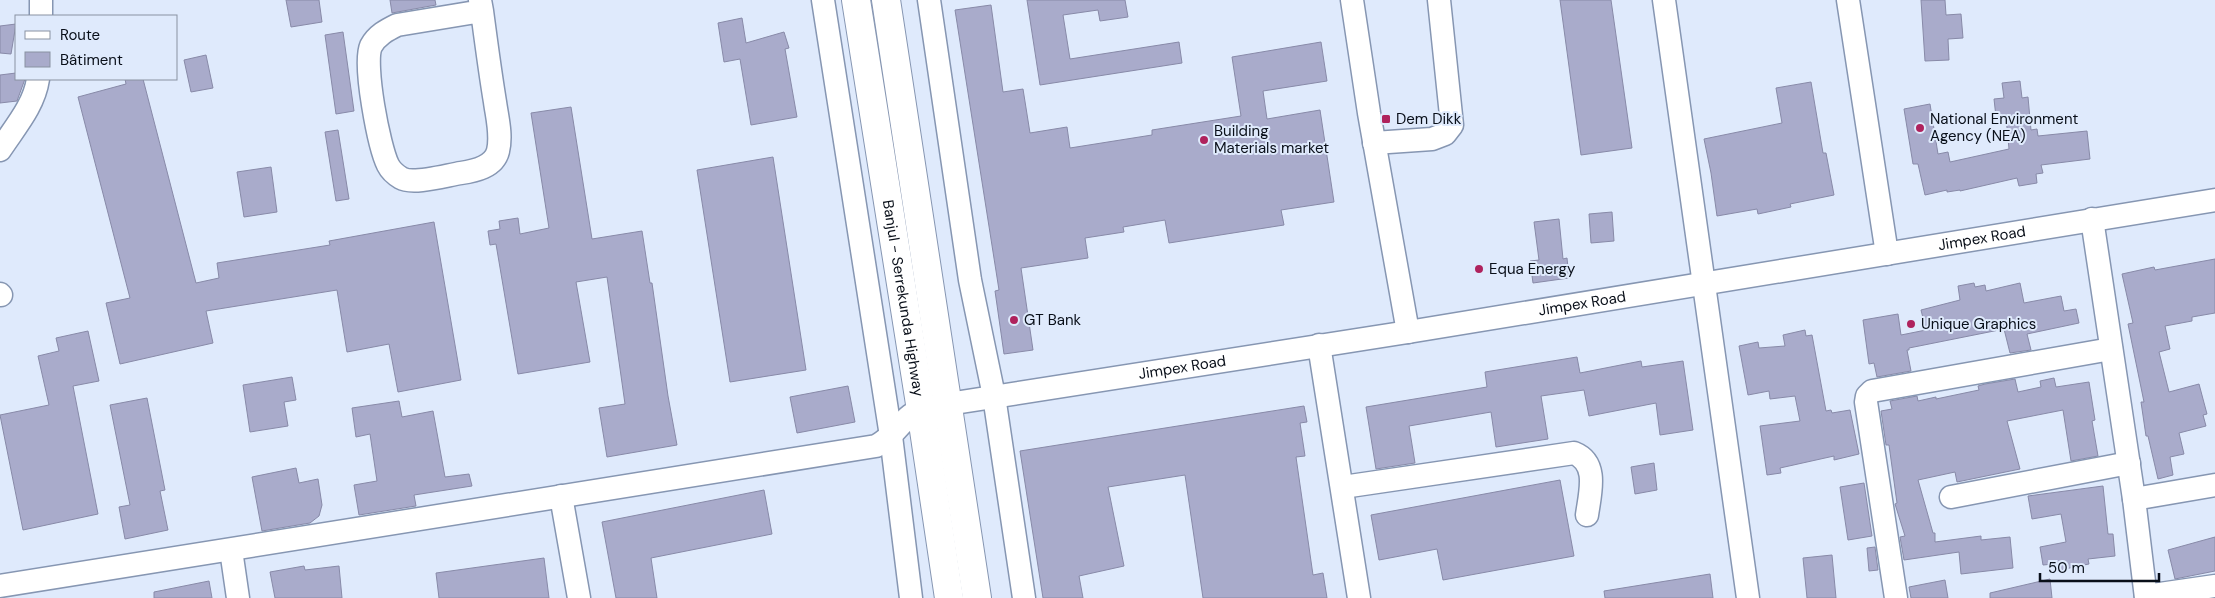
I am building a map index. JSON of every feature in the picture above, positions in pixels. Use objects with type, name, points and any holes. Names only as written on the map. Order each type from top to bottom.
[{"type":"highway","name":"Banjul - Serrekunda Highway","points":[[856,0],[922,410],[949,598]]},
{"type":"highway","name":"Banjul - Serrekunda Highway","points":[[886,0],[977,598]]},
{"type":"street","points":[[41,0],[41,15]]},
{"type":"street","points":[[823,0],[890,436],[911,598]]},
{"type":"street","points":[[929,0],[970,280],[994,396],[1024,598]]},
{"type":"street","points":[[1352,0],[1374,143],[1408,332]]},
{"type":"street","points":[[1374,143],[1432,139],[1445,134],[1452,125],[1439,0]]},
{"type":"street","points":[[1664,0],[1703,283],[1743,597]]},
{"type":"street","points":[[1848,0],[1887,254]]},
{"type":"street","points":[[481,6],[500,136],[498,154],[490,164],[475,170],[428,179],[403,180],[388,165],[377,123],[369,81],[368,58],[372,45],[386,30],[397,25],[481,6]]},
{"type":"street","points":[[0,150],[30,107],[36,92],[38,80]]},
{"type":"street","name":"Jimpex Road","points":[[922,410],[994,396],[1408,332],[2215,200]]},
{"type":"street","points":[[2092,219],[2129,463],[2146,597],[2215,586]]},
{"type":"street","points":[[1319,345],[1360,598]]},
{"type":"street","points":[[1896,598],[1866,402],[1867,396],[1872,391],[2111,349]]},
{"type":"street","points":[[0,586],[876,446],[890,436],[910,415],[922,410]]},
{"type":"street","points":[[1343,487],[1574,453],[1582,456],[1589,464],[1591,482],[1588,515]]},
{"type":"street","points":[[1951,497],[2129,463]]},
{"type":"street","points":[[2134,499],[2215,485]]},
{"type":"street","points":[[561,496],[579,598]]},
{"type":"street","points":[[231,550],[238,598]]},
{"type":"building","points":[[286,0],[319,0],[322,22],[291,27]]},
{"type":"building","points":[[390,0],[435,0],[436,5],[392,13]]},
{"type":"building","points":[[1027,0],[1125,0],[1128,17],[1100,21],[1098,10],[1063,15],[1070,59],[1179,42],[1182,63],[1040,85]]},
{"type":"building","points":[[1560,0],[1611,0],[1632,148],[1581,155]]},
{"type":"building","points":[[1921,0],[1945,0],[1946,15],[1961,14],[1963,38],[1948,39],[1949,60],[1925,61]]},
{"type":"building","points":[[991,5],[1003,92],[1023,89],[1030,133],[1067,127],[1070,148],[1152,135],[1152,130],[1241,116],[1232,57],[1321,42],[1327,81],[1263,91],[1267,119],[1320,110],[1334,202],[1281,210],[1284,225],[1169,243],[1165,220],[1123,227],[1124,232],[1085,238],[1088,258],[1021,268],[1033,350],[1004,354],[995,291],[999,290],[955,10]]},
{"type":"building","points":[[742,18],[746,43],[784,32],[789,48],[785,49],[797,117],[751,125],[740,59],[724,62],[718,23]]},
{"type":"building","points":[[15,24],[11,54],[0,53],[0,26]]},
{"type":"building","points":[[343,32],[354,111],[336,114],[325,35]]},
{"type":"building","points":[[206,55],[213,88],[191,92],[184,60]]},
{"type":"building","points":[[15,73],[15,80],[25,80],[17,101],[0,103],[0,75]]},
{"type":"building","points":[[125,80],[143,80],[196,283],[219,278],[217,263],[330,245],[329,241],[434,222],[461,380],[398,392],[389,344],[347,352],[337,290],[206,311],[213,343],[120,364],[106,303],[130,298],[78,97],[126,84]]},
{"type":"building","points":[[2020,81],[2022,98],[2028,97],[2031,130],[2037,129],[2038,136],[2087,131],[2090,159],[2041,165],[2043,173],[2036,174],[2037,183],[2019,186],[2017,178],[1960,191],[1947,192],[1947,190],[1925,195],[1918,164],[1913,164],[1904,109],[1930,104],[1938,154],[1948,152],[1950,162],[2009,149],[2006,117],[1996,117],[1994,99],[2004,98],[2002,83]]},
{"type":"building","points":[[1811,82],[1823,153],[1826,153],[1834,195],[1790,204],[1791,207],[1758,214],[1757,209],[1717,216],[1704,139],[1782,123],[1776,88]]},
{"type":"building","points":[[571,107],[592,239],[642,231],[677,445],[607,457],[599,408],[625,404],[607,277],[576,282],[590,362],[518,374],[496,244],[490,245],[488,231],[500,229],[499,221],[518,218],[520,234],[549,228],[531,113]]},
{"type":"building","points":[[338,130],[349,199],[336,201],[325,132]]},
{"type":"building","points":[[773,157],[806,370],[730,382],[697,170]]},
{"type":"building","points":[[271,167],[277,212],[244,217],[237,172]]},
{"type":"building","points":[[1612,212],[1614,241],[1591,243],[1589,214]]},
{"type":"building","points":[[1559,219],[1563,259],[1567,258],[1569,278],[1533,283],[1530,261],[1539,260],[1534,222]]},
{"type":"building","points":[[2215,259],[2215,313],[2192,317],[2192,321],[2165,326],[2170,349],[2159,352],[2169,392],[2199,384],[2207,414],[2203,415],[2206,426],[2179,433],[2184,454],[2170,457],[2173,475],[2158,479],[2148,436],[2146,436],[2141,402],[2144,402],[2128,324],[2133,323],[2122,274],[2154,267],[2155,270]]},
{"type":"building","points":[[1974,283],[1975,287],[1985,285],[1986,291],[2020,283],[2024,303],[2061,296],[2064,311],[2076,309],[2079,323],[2027,334],[2031,350],[2010,353],[2004,329],[1909,348],[1907,350],[1911,371],[1877,377],[1874,363],[1869,364],[1863,320],[1898,314],[1901,335],[1926,330],[1921,310],[1960,300],[1958,286]]},
{"type":"building","points":[[1805,330],[1806,336],[1812,335],[1826,411],[1831,410],[1832,413],[1850,410],[1859,454],[1834,460],[1834,456],[1780,468],[1781,473],[1767,475],[1760,426],[1800,421],[1795,396],[1770,399],[1769,391],[1748,395],[1739,346],[1758,342],[1759,348],[1785,346],[1783,335]]},
{"type":"building","points":[[88,331],[99,381],[73,386],[98,514],[23,530],[0,415],[49,405],[38,356],[59,351],[56,338]]},
{"type":"building","points":[[1577,357],[1580,373],[1641,361],[1642,367],[1683,361],[1693,430],[1660,435],[1656,403],[1589,416],[1584,390],[1541,396],[1548,439],[1496,447],[1491,412],[1409,426],[1415,463],[1376,469],[1366,407],[1487,387],[1485,372]]},
{"type":"building","points":[[292,377],[296,400],[284,402],[288,426],[250,432],[243,385]]},
{"type":"building","points":[[2054,378],[2056,387],[2089,382],[2095,420],[2092,421],[2098,456],[2071,461],[2063,410],[2007,421],[2020,469],[1957,482],[1955,472],[1918,480],[1933,533],[1935,533],[1935,542],[1981,536],[1981,540],[2010,537],[2013,568],[1961,574],[1959,552],[1904,560],[1900,537],[1905,536],[1895,504],[1897,503],[1889,445],[1886,445],[1881,411],[1892,409],[1890,401],[1917,396],[1918,401],[1936,397],[1936,399],[1979,390],[1978,386],[1985,384],[2015,379],[2018,392],[2041,387],[2040,381]]},
{"type":"building","points":[[848,386],[855,422],[797,433],[790,397]]},
{"type":"building","points":[[147,398],[165,490],[160,491],[168,530],[125,539],[119,507],[130,505],[110,405]]},
{"type":"building","points":[[399,401],[402,417],[433,411],[445,477],[469,474],[472,486],[414,495],[416,506],[359,515],[354,485],[377,481],[370,434],[356,437],[352,408]]},
{"type":"building","points":[[1304,406],[1307,422],[1300,423],[1305,456],[1296,457],[1313,575],[1323,573],[1327,598],[1203,598],[1185,475],[1108,487],[1124,566],[1079,576],[1083,598],[1043,598],[1020,451]]},
{"type":"building","points":[[1654,463],[1657,490],[1635,494],[1631,467]]},
{"type":"building","points":[[296,468],[299,483],[318,479],[322,505],[319,516],[310,523],[262,531],[252,477]]},
{"type":"building","points":[[1560,480],[1574,556],[1443,580],[1437,549],[1379,560],[1371,515]]},
{"type":"building","points":[[1864,483],[1872,536],[1848,540],[1840,487]]},
{"type":"building","points":[[2103,486],[2108,534],[2113,534],[2115,556],[2088,559],[2089,564],[2055,571],[2054,564],[2043,565],[2040,547],[2066,542],[2061,514],[2032,519],[2028,496]]},
{"type":"building","points":[[764,490],[772,534],[651,558],[657,598],[616,598],[602,522]]},
{"type":"building","points":[[2215,537],[2215,571],[2175,579],[2168,550]]},
{"type":"building","points":[[1875,547],[1878,570],[1869,571],[1867,548]]},
{"type":"building","points":[[1832,555],[1836,598],[1807,598],[1803,558]]},
{"type":"building","points":[[544,558],[549,598],[439,598],[436,573]]},
{"type":"building","points":[[304,566],[305,570],[339,566],[342,598],[275,598],[270,572]]},
{"type":"building","points":[[1710,574],[1713,598],[1605,598],[1604,591]]},
{"type":"building","points":[[2050,579],[2052,598],[1990,598],[1990,593]]},
{"type":"building","points":[[1945,580],[1948,598],[1911,598],[1909,587]]},
{"type":"building","points":[[209,581],[212,598],[154,598],[154,592]]},
{"type":"place","name":"Dem Dikk","points":[[1386,119]]},
{"type":"place","name":"National Environment Agency (NEA)","points":[[1920,128]]},
{"type":"place","name":"Building Materials market","points":[[1204,140]]},
{"type":"place","name":"Equa Energy","points":[[1479,269]]},
{"type":"place","name":"GT Bank","points":[[1014,320]]},
{"type":"place","name":"Unique Graphics","points":[[1911,324]]}]
